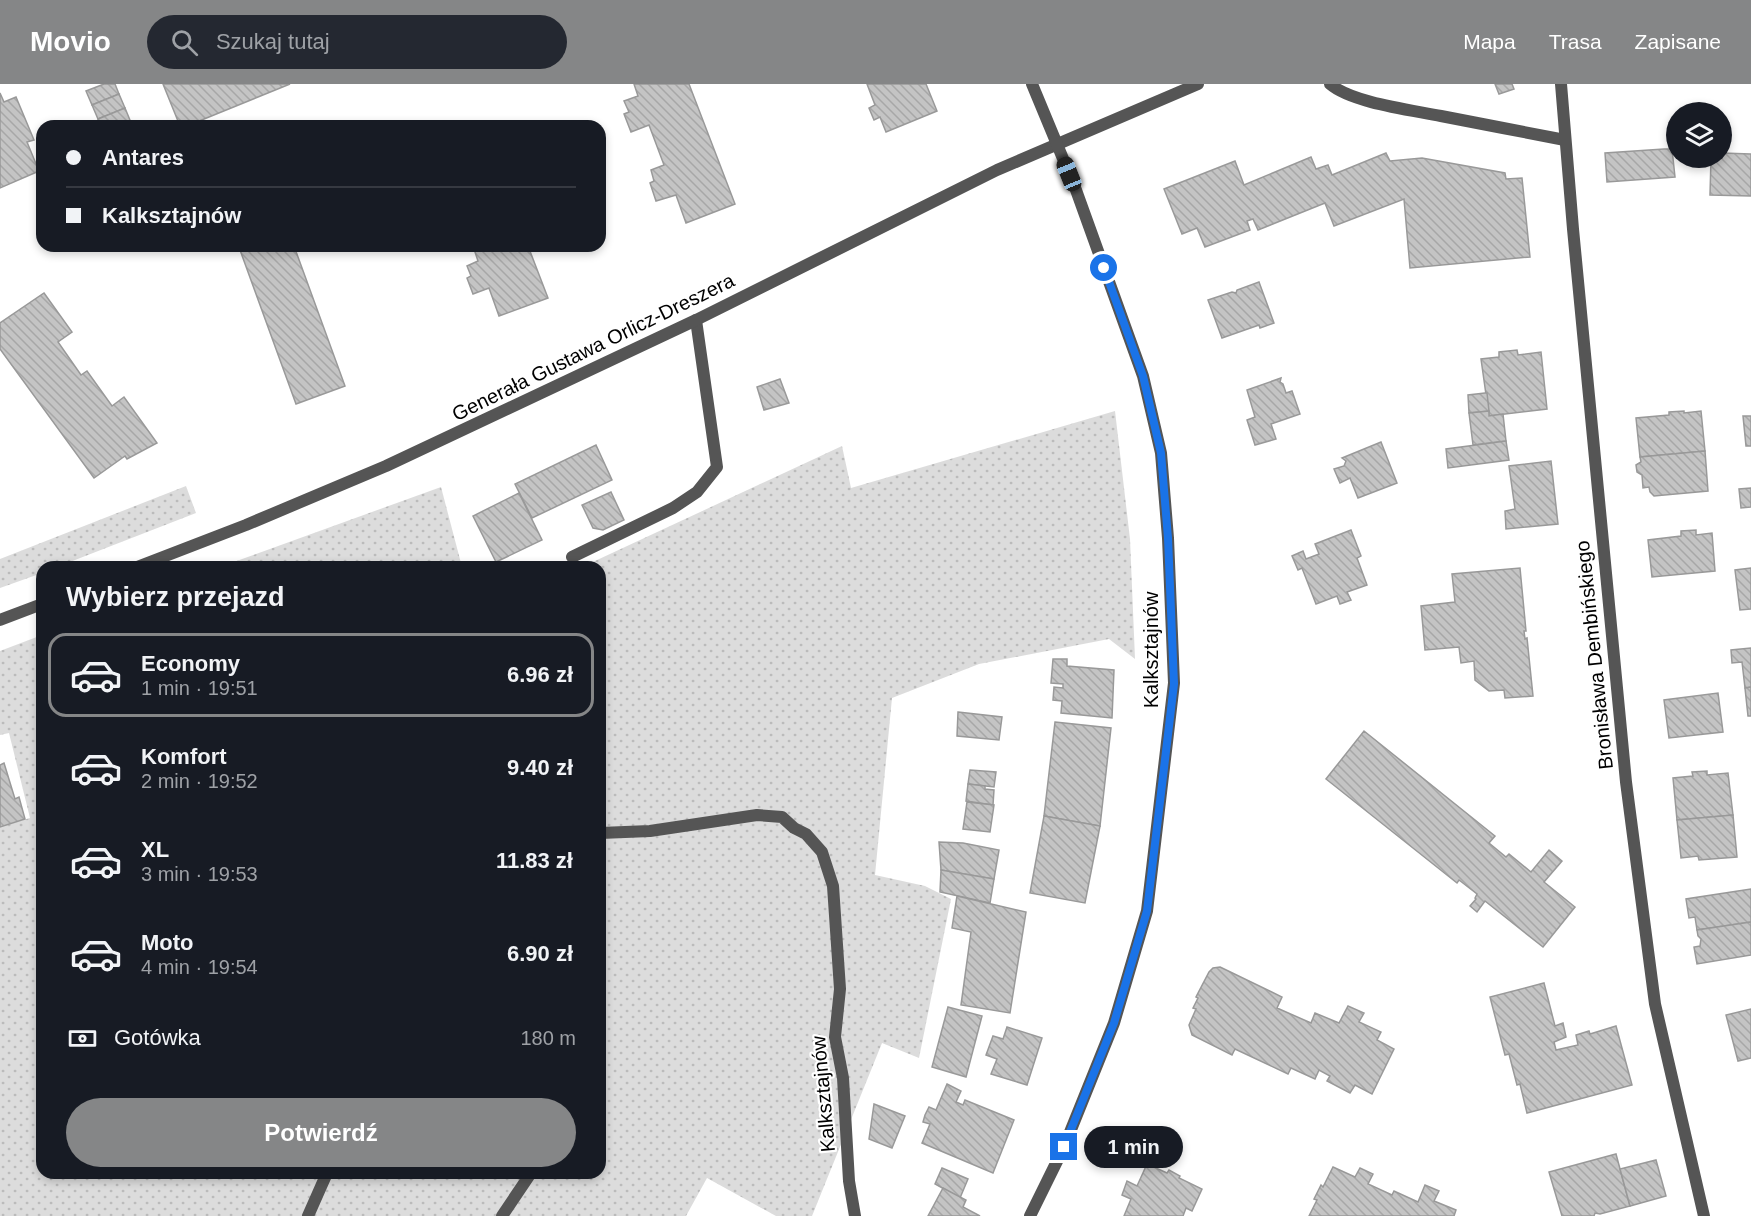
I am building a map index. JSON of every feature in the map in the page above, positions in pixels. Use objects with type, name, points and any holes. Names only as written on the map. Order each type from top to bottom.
[{"type":"street","name":"Kalksztajnów","points":[[1030,1216],[1064,1147],[1114,1023],[1147,911],[1174,684],[1168,538],[1161,453],[1143,376],[1057,143],[1032,84]]},
{"type":"street","name":"Generała Gustawa Orlicz-Dreszera","points":[[153,561],[246,525],[386,466],[696,320],[997,170],[1198,84]]},
{"type":"street","points":[[1330,84],[1351,96],[1565,140]]},
{"type":"street","name":"Bronisława Dembińskiego","points":[[1561,84],[1627,793],[1656,1004],[1704,1216]]},
{"type":"street","points":[[572,557],[673,508],[697,492],[717,467],[696,320]]},
{"type":"street","points":[[0,620],[36,606]]},
{"type":"street","name":"Kalksztajnów","points":[[606,833],[650,831],[757,815],[782,817],[794,828],[806,834],[822,852],[833,886],[840,989],[835,1037],[843,1078],[849,1181],[855,1216]]},
{"type":"street","points":[[308,1216],[324,1179]]},
{"type":"street","points":[[502,1216],[527,1179]]},
{"type":"shaded area","points":[[1115,411],[1130,539],[1135,659],[1109,639],[979,664],[892,698],[875,875],[925,886],[951,899],[919,1058],[882,1043],[812,1216],[776,1216],[707,1178],[686,1216],[0,1216],[0,827],[30,818],[9,733],[0,735],[0,651],[36,637],[36,1179],[606,1179],[606,561],[595,561],[842,446],[851,488]]},
{"type":"shaded area","points":[[186,486],[196,513],[72,561],[36,561],[36,575],[0,588],[0,559]]},
{"type":"shaded area","points":[[441,487],[460,561],[237,561]]},
{"type":"building","points":[[104,84],[115,84],[119,94],[92,105],[86,91]]},
{"type":"building","points":[[163,84],[290,84],[202,120],[178,120]]},
{"type":"building","points":[[634,84],[689,84],[735,204],[686,223],[676,195],[656,201],[650,183],[654,181],[651,170],[664,165],[649,125],[631,132],[624,114],[629,112],[624,101],[638,96]]},
{"type":"building","points":[[867,84],[926,84],[937,111],[886,132],[880,117],[874,120],[869,108],[875,105]]},
{"type":"building","points":[[1495,84],[1512,84],[1514,89],[1499,94]]},
{"type":"building","points":[[0,93],[4,102],[16,97],[34,140],[27,142],[36,164],[36,172],[0,188]]},
{"type":"building","points":[[119,94],[125,108],[98,119],[92,105]]},
{"type":"building","points":[[125,108],[130,120],[98,120]]},
{"type":"building","points":[[1666,149],[1666,168],[1674,168],[1675,177],[1607,182],[1605,153]]},
{"type":"building","points":[[1386,153],[1390,161],[1422,158],[1505,173],[1506,179],[1522,178],[1530,257],[1410,268],[1404,199],[1334,226],[1325,203],[1258,230],[1253,219],[1247,221],[1250,230],[1205,247],[1197,228],[1182,234],[1164,189],[1235,161],[1244,185],[1311,157],[1316,169],[1328,165],[1332,175]]},
{"type":"building","points":[[1732,153],[1751,154],[1751,196],[1710,195],[1711,168],[1732,168]]},
{"type":"building","points":[[241,252],[296,252],[345,386],[296,404]]},
{"type":"building","points":[[475,252],[530,252],[548,298],[499,316],[489,288],[473,294],[467,278],[471,276],[467,266],[478,261]]},
{"type":"building","points":[[1259,282],[1274,323],[1260,328],[1259,325],[1222,338],[1208,300],[1232,292],[1236,293],[1237,290]]},
{"type":"building","points":[[44,293],[72,332],[58,342],[81,375],[87,371],[112,406],[124,397],[157,443],[127,459],[125,456],[94,478],[0,349],[0,323]]},
{"type":"building","points":[[1517,350],[1518,355],[1541,352],[1547,409],[1489,416],[1481,359],[1499,357],[1499,352]]},
{"type":"building","points":[[1281,378],[1280,382],[1286,393],[1292,391],[1300,414],[1271,424],[1276,439],[1255,445],[1247,420],[1255,417],[1247,390]]},
{"type":"building","points":[[780,379],[789,403],[764,410],[757,387]]},
{"type":"building","points":[[1487,393],[1489,411],[1469,413],[1468,395]]},
{"type":"building","points":[[1489,411],[1489,416],[1503,414],[1506,441],[1473,445],[1469,413]]},
{"type":"building","points":[[1684,411],[1684,413],[1701,411],[1705,451],[1640,457],[1636,418]]},
{"type":"building","points":[[1743,416],[1751,416],[1751,446],[1746,446]]},
{"type":"building","points":[[1506,441],[1509,460],[1448,468],[1446,449]]},
{"type":"building","points":[[1381,442],[1397,483],[1358,498],[1350,478],[1340,483],[1334,469],[1344,466],[1346,461],[1342,458]]},
{"type":"building","points":[[596,445],[612,480],[532,518],[515,484]]},
{"type":"building","points":[[1705,451],[1708,491],[1654,496],[1649,487],[1643,488],[1642,475],[1637,472],[1636,465],[1641,462],[1640,457]]},
{"type":"building","points":[[1551,461],[1558,524],[1506,529],[1505,511],[1515,509],[1509,466]]},
{"type":"building","points":[[1751,488],[1751,507],[1741,508],[1739,489]]},
{"type":"building","points":[[611,492],[624,520],[603,530],[593,528],[582,505]]},
{"type":"building","points":[[519,493],[542,540],[496,561],[473,516]]},
{"type":"building","points":[[1351,530],[1361,556],[1357,558],[1367,585],[1347,592],[1351,600],[1340,604],[1337,596],[1316,604],[1302,568],[1298,570],[1292,556],[1303,551],[1306,559],[1319,554],[1315,544]]},
{"type":"building","points":[[1696,530],[1696,535],[1712,533],[1715,571],[1652,577],[1648,540],[1681,536],[1681,531]]},
{"type":"building","points":[[1520,568],[1526,631],[1524,631],[1525,639],[1527,638],[1533,696],[1505,698],[1504,690],[1489,691],[1475,680],[1474,661],[1461,663],[1459,647],[1425,650],[1421,606],[1455,602],[1452,574]]},
{"type":"building","points":[[1751,568],[1751,609],[1740,610],[1735,570]]},
{"type":"building","points":[[1751,648],[1751,687],[1745,688],[1742,662],[1732,663],[1731,650]]},
{"type":"building","points":[[1053,659],[1067,659],[1067,666],[1114,670],[1112,718],[1061,713],[1062,701],[1053,700],[1054,687],[1063,688],[1063,684],[1051,683]]},
{"type":"building","points":[[1751,687],[1751,716],[1748,716],[1745,688]]},
{"type":"building","points":[[1718,693],[1723,732],[1669,738],[1664,700]]},
{"type":"building","points":[[958,712],[1002,717],[999,740],[957,736]]},
{"type":"building","points":[[1055,722],[1111,728],[1100,826],[1044,816]]},
{"type":"building","points":[[1364,731],[1495,836],[1489,843],[1506,857],[1509,854],[1531,872],[1549,850],[1562,861],[1544,882],[1575,907],[1543,947],[1485,901],[1477,912],[1470,906],[1477,894],[1459,880],[1457,883],[1326,779]]},
{"type":"building","points":[[4,763],[15,799],[19,797],[25,819],[0,827],[0,765]]},
{"type":"building","points":[[970,770],[996,772],[994,787],[968,784]]},
{"type":"building","points":[[1707,771],[1707,775],[1728,773],[1733,815],[1677,820],[1673,778],[1693,776],[1692,772]]},
{"type":"building","points":[[968,784],[985,786],[985,789],[994,790],[993,805],[966,801]]},
{"type":"building","points":[[967,802],[994,805],[990,832],[963,829]]},
{"type":"building","points":[[1733,815],[1737,857],[1699,860],[1698,856],[1681,858],[1677,820]]},
{"type":"building","points":[[1044,816],[1100,826],[1085,903],[1030,893]]},
{"type":"building","points":[[939,842],[963,843],[999,850],[994,879],[941,870]]},
{"type":"building","points":[[941,870],[994,879],[990,903],[940,892]]},
{"type":"building","points":[[1751,889],[1751,922],[1697,930],[1695,917],[1689,918],[1686,899]]},
{"type":"building","points":[[957,896],[1026,912],[1010,1013],[961,1005],[971,932],[952,928]]},
{"type":"building","points":[[1751,922],[1751,955],[1697,964],[1694,947],[1700,946],[1701,939],[1697,930]]},
{"type":"building","points":[[1220,967],[1282,997],[1277,1008],[1311,1023],[1315,1013],[1339,1023],[1348,1006],[1364,1013],[1359,1022],[1381,1032],[1377,1040],[1394,1049],[1372,1094],[1355,1085],[1350,1093],[1327,1081],[1330,1076],[1319,1070],[1315,1079],[1291,1068],[1288,1074],[1235,1049],[1232,1055],[1192,1035],[1189,1025],[1196,1009],[1193,1008],[1198,998],[1196,997],[1209,972],[1213,968]]},
{"type":"building","points":[[1544,983],[1555,1026],[1563,1023],[1566,1037],[1554,1042],[1556,1050],[1578,1045],[1576,1035],[1589,1031],[1590,1034],[1616,1026],[1632,1085],[1527,1113],[1509,1054],[1505,1055],[1490,997]]},
{"type":"building","points":[[948,1007],[982,1016],[966,1077],[932,1067]]},
{"type":"building","points":[[1751,1009],[1751,1058],[1738,1061],[1726,1015]]},
{"type":"building","points":[[1007,1027],[1042,1038],[1027,1085],[991,1074],[997,1059],[986,1055],[993,1036],[1003,1039]]},
{"type":"building","points":[[947,1084],[961,1091],[956,1102],[963,1105],[965,1100],[1014,1120],[993,1173],[922,1143],[930,1124],[923,1122],[925,1115],[929,1107],[936,1110]]},
{"type":"building","points":[[874,1104],[905,1116],[892,1148],[869,1139]]},
{"type":"building","points":[[1616,1154],[1630,1206],[1600,1214],[1595,1213],[1594,1216],[1562,1216],[1549,1172]]},
{"type":"building","points":[[1656,1160],[1666,1196],[1630,1206],[1620,1169]]},
{"type":"building","points":[[1147,1164],[1167,1173],[1169,1170],[1180,1176],[1179,1178],[1202,1189],[1192,1211],[1186,1208],[1183,1216],[1124,1216],[1131,1199],[1122,1195],[1127,1181],[1137,1186]]},
{"type":"building","points":[[1333,1167],[1355,1177],[1360,1168],[1373,1174],[1368,1184],[1392,1195],[1394,1191],[1418,1202],[1425,1185],[1439,1191],[1434,1201],[1456,1210],[1454,1216],[1309,1216],[1317,1200],[1314,1199]]},
{"type":"building","points":[[942,1168],[968,1179],[960,1198],[935,1184]]},
{"type":"building","points":[[943,1188],[966,1200],[963,1207],[980,1216],[928,1216]]},
{"type":"route","points":[[1064,1147],[1114,1023],[1147,911],[1174,684],[1168,538],[1161,453],[1143,376],[1104,268]]}]
